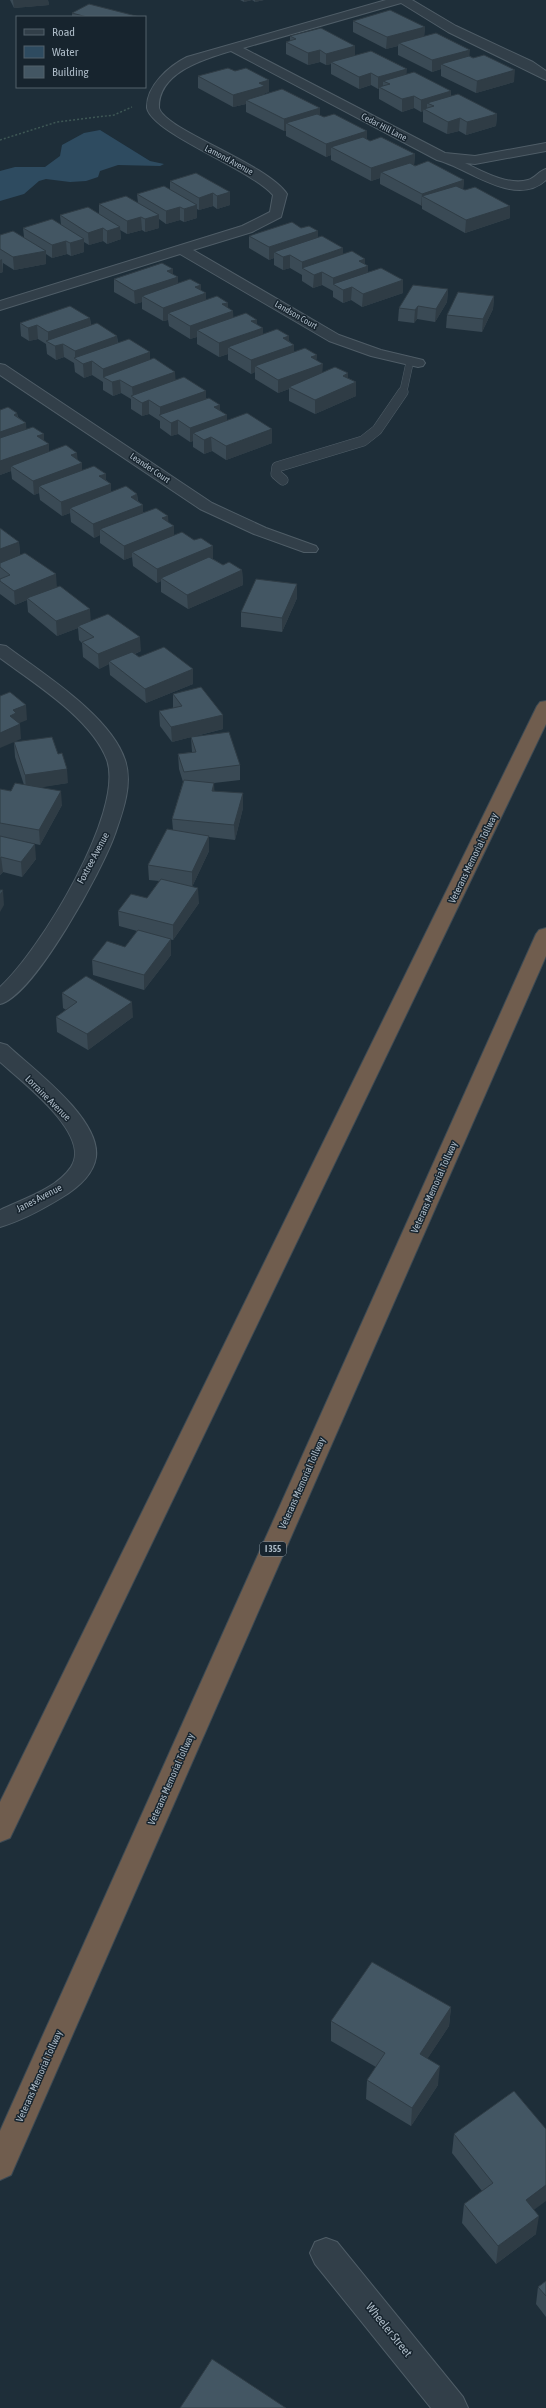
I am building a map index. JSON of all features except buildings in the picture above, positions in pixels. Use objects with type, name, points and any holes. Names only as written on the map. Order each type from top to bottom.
[{"type":"highway","name":"Veterans Memorial Tollway","points":[[0,1830],[546,706]]},
{"type":"highway","name":"Veterans Memorial Tollway","points":[[0,2165],[546,934]]},
{"type":"street","points":[[154,104],[154,99],[164,79],[176,68],[188,61],[318,21],[399,0]]},
{"type":"street","points":[[404,0],[452,29],[529,65],[546,76]]},
{"type":"street","name":"Cedar Hill Lane","points":[[232,48],[442,157],[475,160],[546,147]]},
{"type":"street","name":"Lamond Avenue","points":[[0,306],[265,221],[276,214],[280,194],[275,186],[262,177],[184,135],[166,123],[154,111],[154,104]]},
{"type":"street","points":[[442,157],[492,182],[508,185],[537,180],[546,173]]},
{"type":"street","name":"Landson Court","points":[[181,249],[334,338],[376,353],[414,362]]},
{"type":"street","name":"Leander Court","points":[[0,368],[206,506],[260,531],[310,549]]},
{"type":"street","name":"Foxtree Avenue","points":[[0,650],[90,721],[108,744],[120,777],[107,834],[99,851],[37,957],[16,984],[0,998]]},
{"type":"street","name":"Lorraine Avenue","points":[[0,1050],[70,1118],[81,1135],[86,1153]]},
{"type":"street","name":"Janes Avenue","points":[[0,1219],[65,1185],[77,1174],[86,1153]]},
{"type":"street","name":"Wheeler Street","points":[[326,2253],[452,2408]]},
{"type":"lane","points":[[283,480],[276,474],[277,467],[363,441],[377,430],[403,394],[414,362]]},
{"type":"path","points":[[0,140],[57,122],[106,117],[114,115],[124,109],[154,104]]},
{"type":"water","points":[[100,130],[150,161],[164,164],[160,166],[118,165],[100,171],[98,177],[86,181],[70,182],[46,179],[39,181],[24,194],[0,201],[0,171],[15,167],[45,167],[60,156],[62,145],[84,133]]}]
